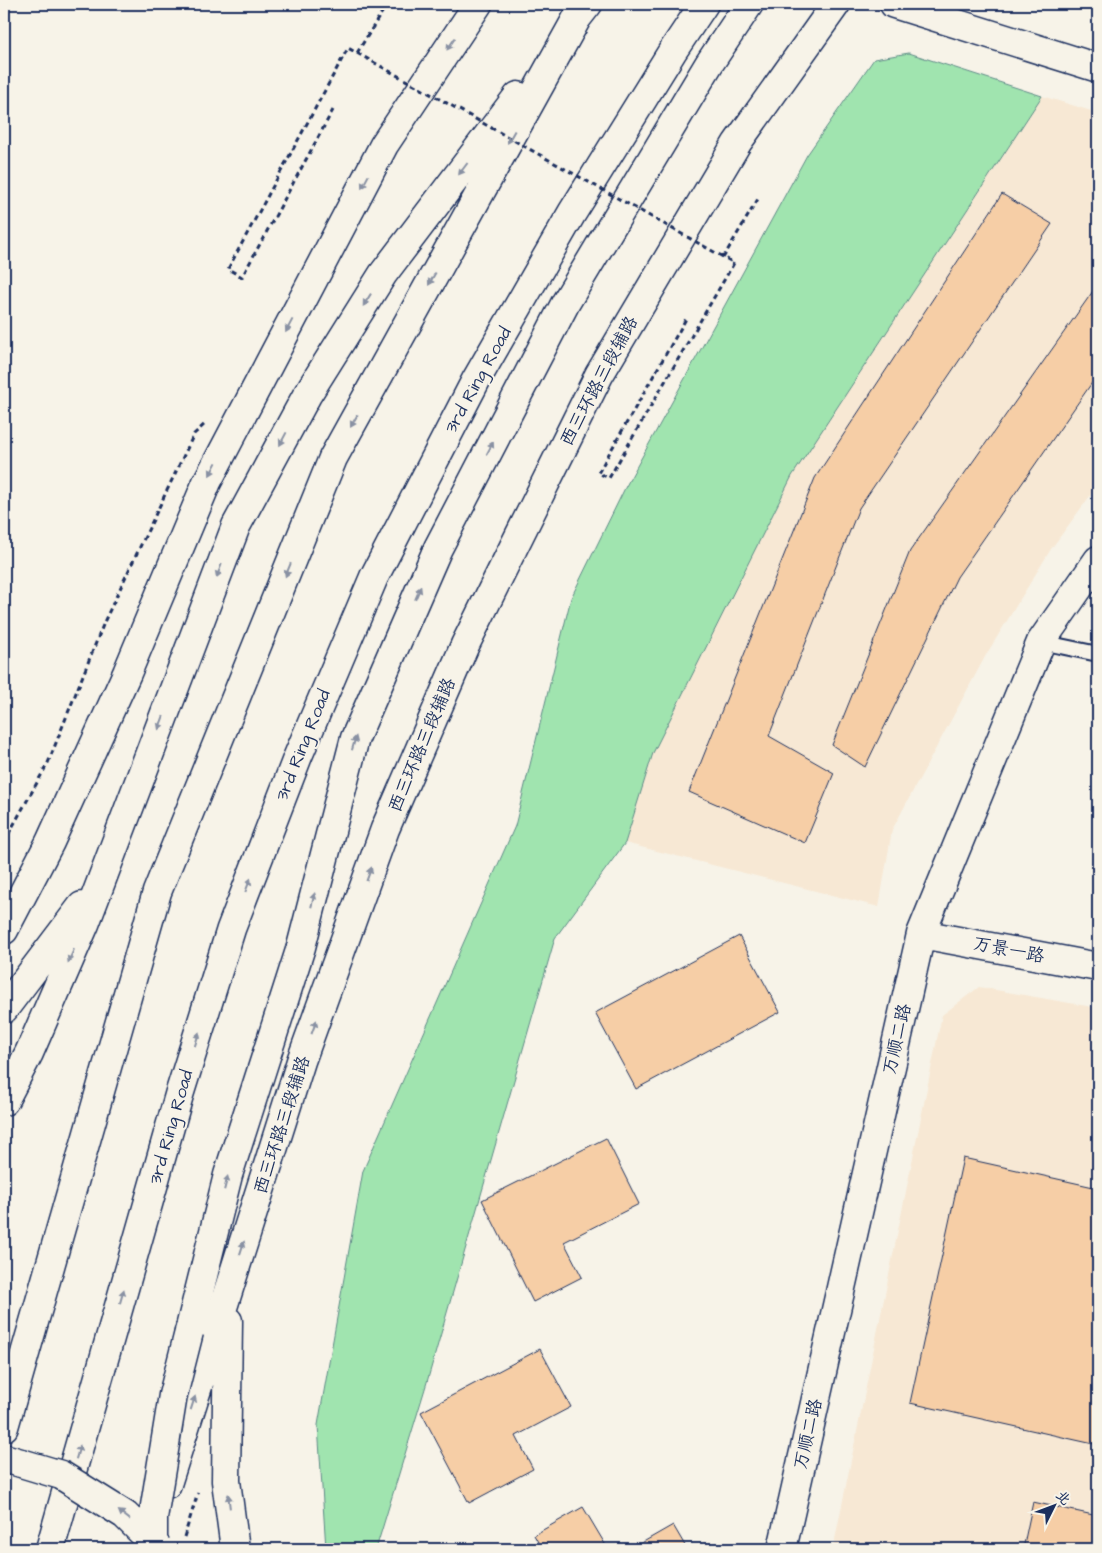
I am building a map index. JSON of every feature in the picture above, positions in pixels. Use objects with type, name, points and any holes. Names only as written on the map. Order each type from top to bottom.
[{"type":"main road","points":[[4,930],[50,842],[127,673],[207,482],[384,145],[478,4]]},
{"type":"main road","name":"3rd Ring Road","points":[[50,1549],[179,1096],[231,929],[302,747],[374,577],[476,380],[572,214],[672,52],[704,4]]},
{"type":"main road","points":[[153,1549],[153,1518],[173,1396],[228,1175],[301,947],[355,738],[438,548],[566,302],[708,64],[749,4]]},
{"type":"main road","name":"西三环路三段辅路","points":[[146,1549],[302,1061],[385,830],[465,645],[599,375],[736,143],[836,4]]},
{"type":"main road","points":[[894,4],[1098,68]]},
{"type":"main road","points":[[4,1101],[29,1053],[85,924],[236,526],[307,395],[383,274],[582,11]]},
{"type":"main road","points":[[4,1427],[157,892],[333,458],[582,11]]},
{"type":"main road","name":"万顺二路","points":[[782,1549],[920,934],[1041,642],[1098,560]]},
{"type":"main road","points":[[4,1009],[102,879]]},
{"type":"main road","points":[[4,919],[22,896]]},
{"type":"main road","name":"万景一路","points":[[920,934],[1098,967]]},
{"type":"main road","points":[[228,1293],[226,1481],[235,1549]]},
{"type":"main road","points":[[4,1458],[61,1475],[125,1515],[160,1549]]},
{"type":"lane","points":[[1041,642],[1098,654]]},
{"type":"path","points":[[356,53],[387,4]]},
{"type":"path","points":[[333,110],[242,277],[228,269],[348,48],[734,264],[609,478],[598,473],[687,317]]},
{"type":"path","points":[[723,258],[758,199]]},
{"type":"path","points":[[4,842],[48,763],[105,620],[194,434],[207,421]]},
{"type":"shaded area","points":[[1042,96],[1098,113],[1098,485],[1051,549],[986,655],[892,830],[879,907],[625,843],[653,753],[792,476]]},
{"type":"shaded area","points":[[979,987],[1098,1008],[1098,1549],[833,1549],[942,1015]]},
{"type":"green space","points":[[1071,4],[1098,4],[1098,12]]},
{"type":"green space","points":[[909,53],[1042,96],[792,476],[653,753],[625,843],[555,938],[427,1382],[376,1549],[326,1549],[318,1425],[363,1171],[515,826],[571,598],[625,488],[807,155],[874,59]]},
{"type":"building","points":[[1002,194],[1052,224],[859,508],[769,736],[834,773],[805,843],[689,792],[815,478]]},
{"type":"building","points":[[1098,284],[1098,374],[957,577],[865,767],[832,745],[910,551]]},
{"type":"building","points":[[739,936],[780,1012],[636,1089],[595,1013]]},
{"type":"building","points":[[606,1138],[639,1204],[564,1242],[582,1277],[533,1302],[482,1200]]},
{"type":"building","points":[[963,1158],[1098,1188],[1098,1445],[910,1403]]},
{"type":"building","points":[[540,1349],[571,1407],[516,1436],[533,1469],[469,1503],[421,1412]]},
{"type":"building","points":[[1033,1502],[1098,1516],[1098,1549],[1023,1549]]},
{"type":"building","points":[[583,1507],[608,1549],[542,1549],[534,1535]]},
{"type":"building","points":[[673,1525],[687,1549],[631,1549]]}]
